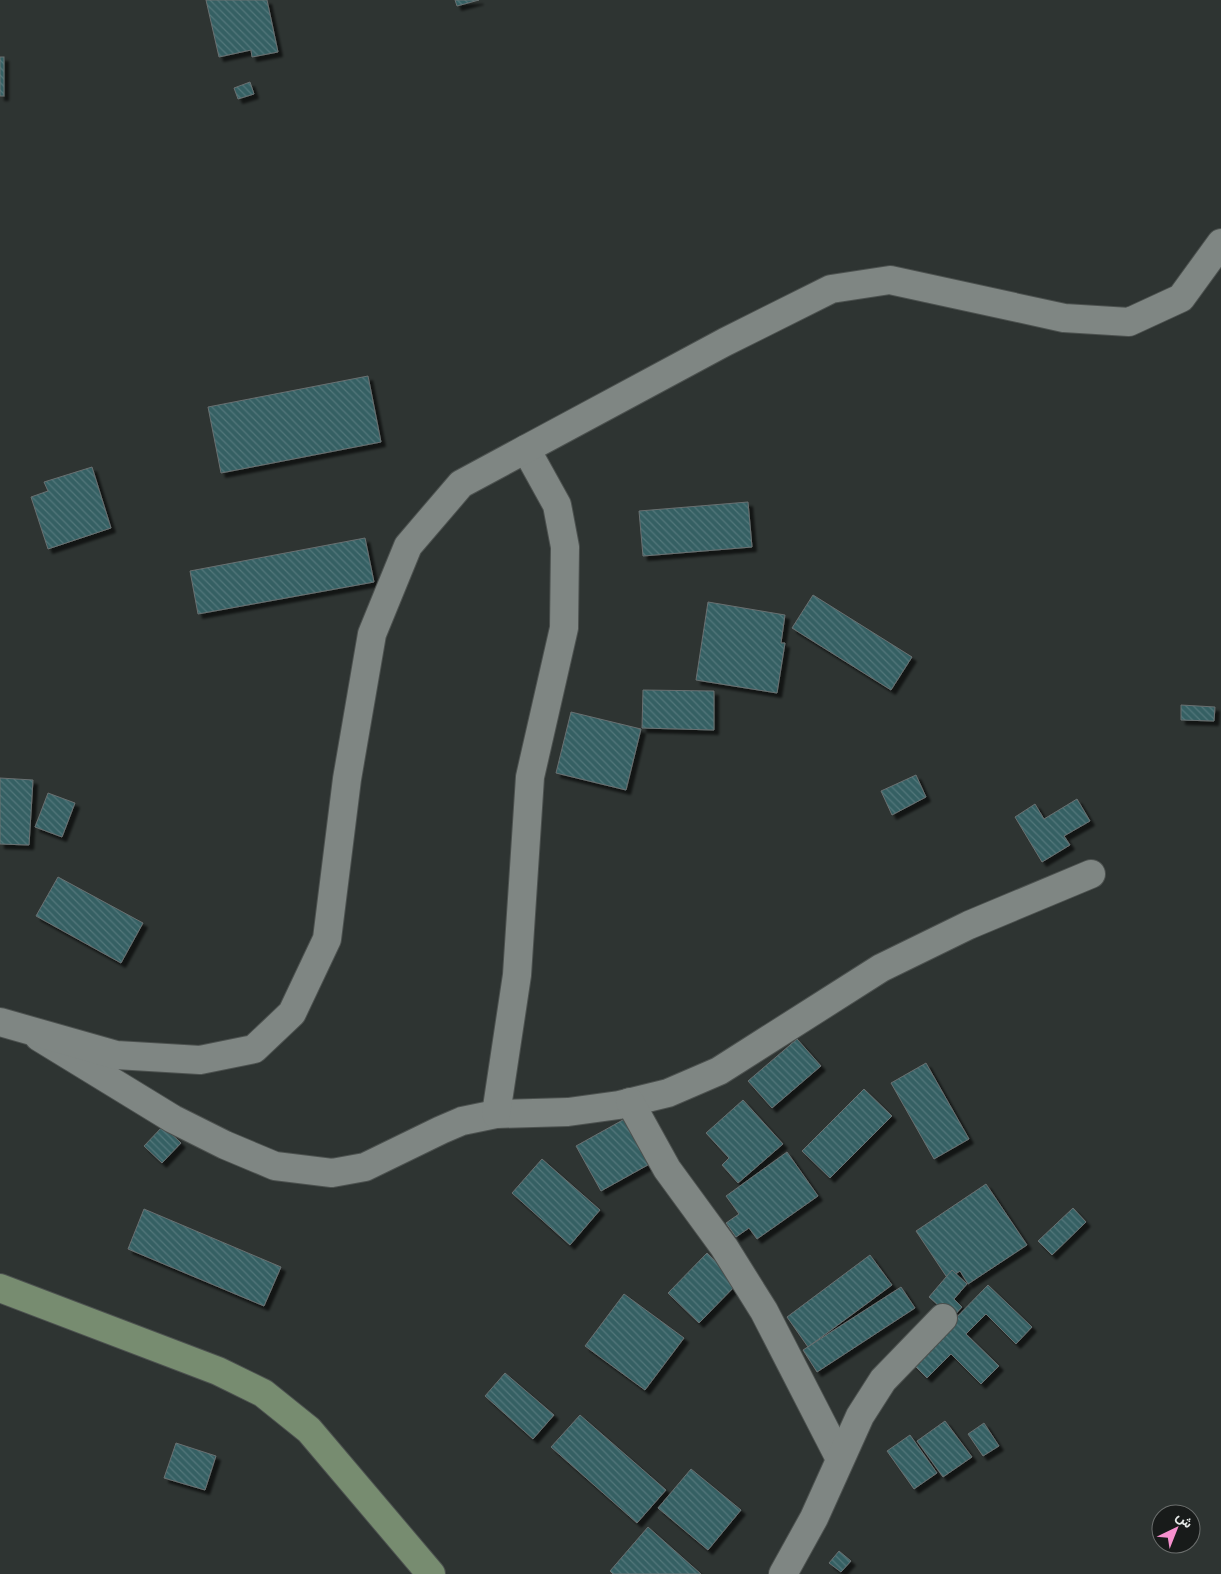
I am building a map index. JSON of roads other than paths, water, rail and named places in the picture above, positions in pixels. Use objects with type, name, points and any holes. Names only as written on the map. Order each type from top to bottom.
[{"type":"main road","points":[[0,1288],[218,1372],[263,1393],[309,1430],[431,1574]]},
{"type":"street","points":[[0,1022],[116,1055],[200,1060],[254,1049],[292,1013],[327,939],[347,779],[372,634],[408,546],[461,484],[725,342],[830,289],[890,280],[1064,318],[1128,322],[1181,298],[1221,243]]},
{"type":"street","points":[[496,1114],[516,975],[530,777],[564,628],[565,547],[557,505],[526,449]]},
{"type":"street","points":[[27,1030],[174,1119],[225,1145],[274,1166],[332,1173],[365,1167],[462,1122],[496,1114],[568,1112],[630,1102],[668,1093],[719,1071],[881,968],[969,925],[1090,874]]},
{"type":"street","points":[[630,1102],[667,1169],[724,1247],[764,1311],[840,1459]]},
{"type":"street","points":[[783,1574],[814,1518],[860,1416],[882,1380],[943,1318]]}]
